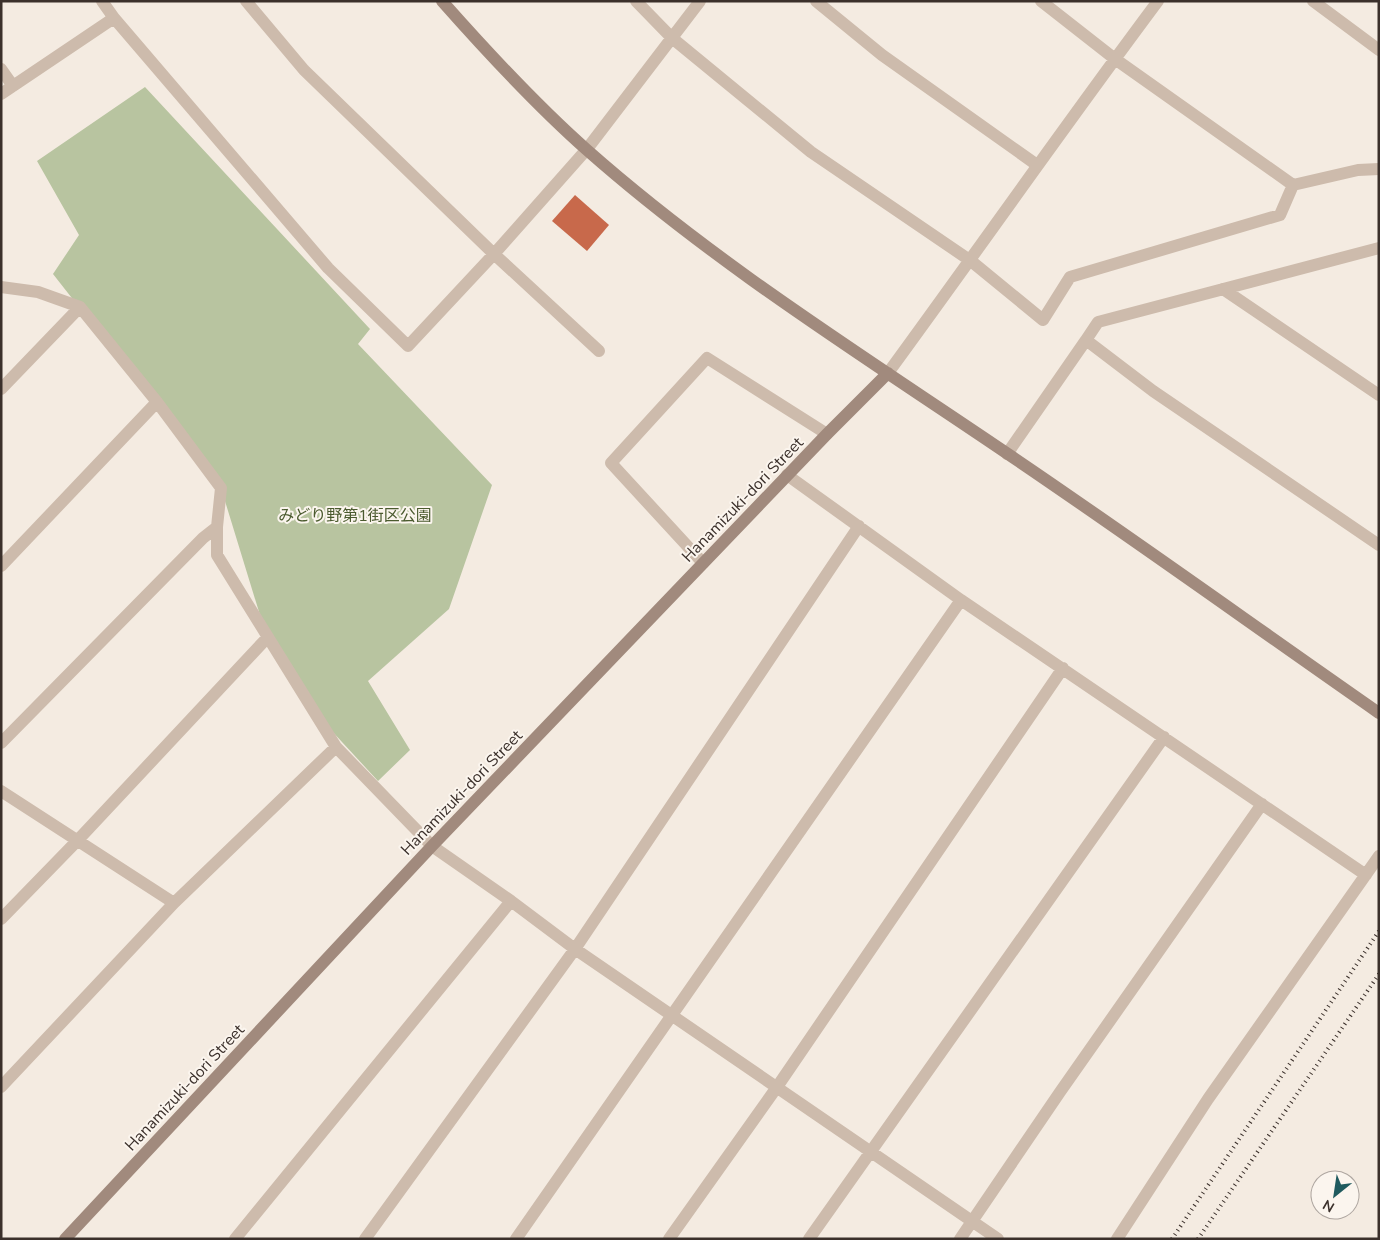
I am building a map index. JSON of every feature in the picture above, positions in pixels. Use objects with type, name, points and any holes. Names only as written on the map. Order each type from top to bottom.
[{"type":"street","points":[[102,1],[114,18],[328,268],[408,346],[587,150],[700,1]]},
{"type":"street","points":[[246,1],[304,70],[494,254],[599,351]]},
{"type":"street","points":[[442,1],[495,62],[587,150],[692,236],[790,308],[1007,454],[1379,713]]},
{"type":"street","points":[[636,1],[672,38],[811,152],[971,260],[1043,320],[1070,277],[1280,215],[1293,185]]},
{"type":"street","points":[[816,1],[882,55],[1037,165]]},
{"type":"street","points":[[1041,1],[1115,59],[1293,185],[1358,170],[1379,169]]},
{"type":"street","points":[[888,373],[971,260],[1037,165],[1158,1]]},
{"type":"street","points":[[1313,1],[1379,50]]},
{"type":"street","points":[[1,94],[114,18]]},
{"type":"street","points":[[1,69],[13,86]]},
{"type":"street","points":[[1007,454],[1098,322],[1379,248]]},
{"type":"street","points":[[1,288],[38,292],[80,308],[157,402],[221,488],[217,527],[217,555],[267,638],[336,748],[432,846],[511,901],[575,949],[998,1239]]},
{"type":"street","points":[[1223,289],[1379,395]]},
{"type":"street","points":[[1,389],[80,308]]},
{"type":"street","points":[[1086,340],[1153,391],[1379,545]]},
{"type":"street","points":[[703,563],[611,463],[707,358],[826,434]]},
{"type":"street","name":"Hanamizuki-dori Street","points":[[65,1239],[432,846],[826,434],[888,373]]},
{"type":"street","points":[[1,566],[157,402]]},
{"type":"street","points":[[787,475],[961,600],[1366,876]]},
{"type":"street","points":[[365,1239],[575,949],[859,526]]},
{"type":"street","points":[[1,743],[203,538],[217,527]]},
{"type":"street","points":[[516,1239],[961,600]]},
{"type":"street","points":[[1,919],[77,841],[267,638]]},
{"type":"street","points":[[669,1239],[777,1087],[1063,668]]},
{"type":"street","points":[[809,1239],[1164,737]]},
{"type":"street","points":[[1,1087],[174,903],[336,748]]},
{"type":"street","points":[[1,791],[174,903]]},
{"type":"street","points":[[960,1239],[1060,1092],[1262,804]]},
{"type":"street","points":[[1117,1239],[1208,1100],[1379,856]]},
{"type":"street","points":[[235,1239],[511,901]]},
{"type":"green space","name":"みどり野第1街区公園","points":[[145,87],[370,329],[358,344],[492,485],[449,609],[368,681],[410,750],[378,781],[330,729],[267,638],[221,488],[53,274],[79,235],[37,161]]},
{"type":"building","points":[[575,195],[609,225],[587,251],[552,221]]},
{"type":"railway","points":[[1172,1239],[1379,931]]},
{"type":"railway","points":[[1198,1239],[1379,974]]}]
